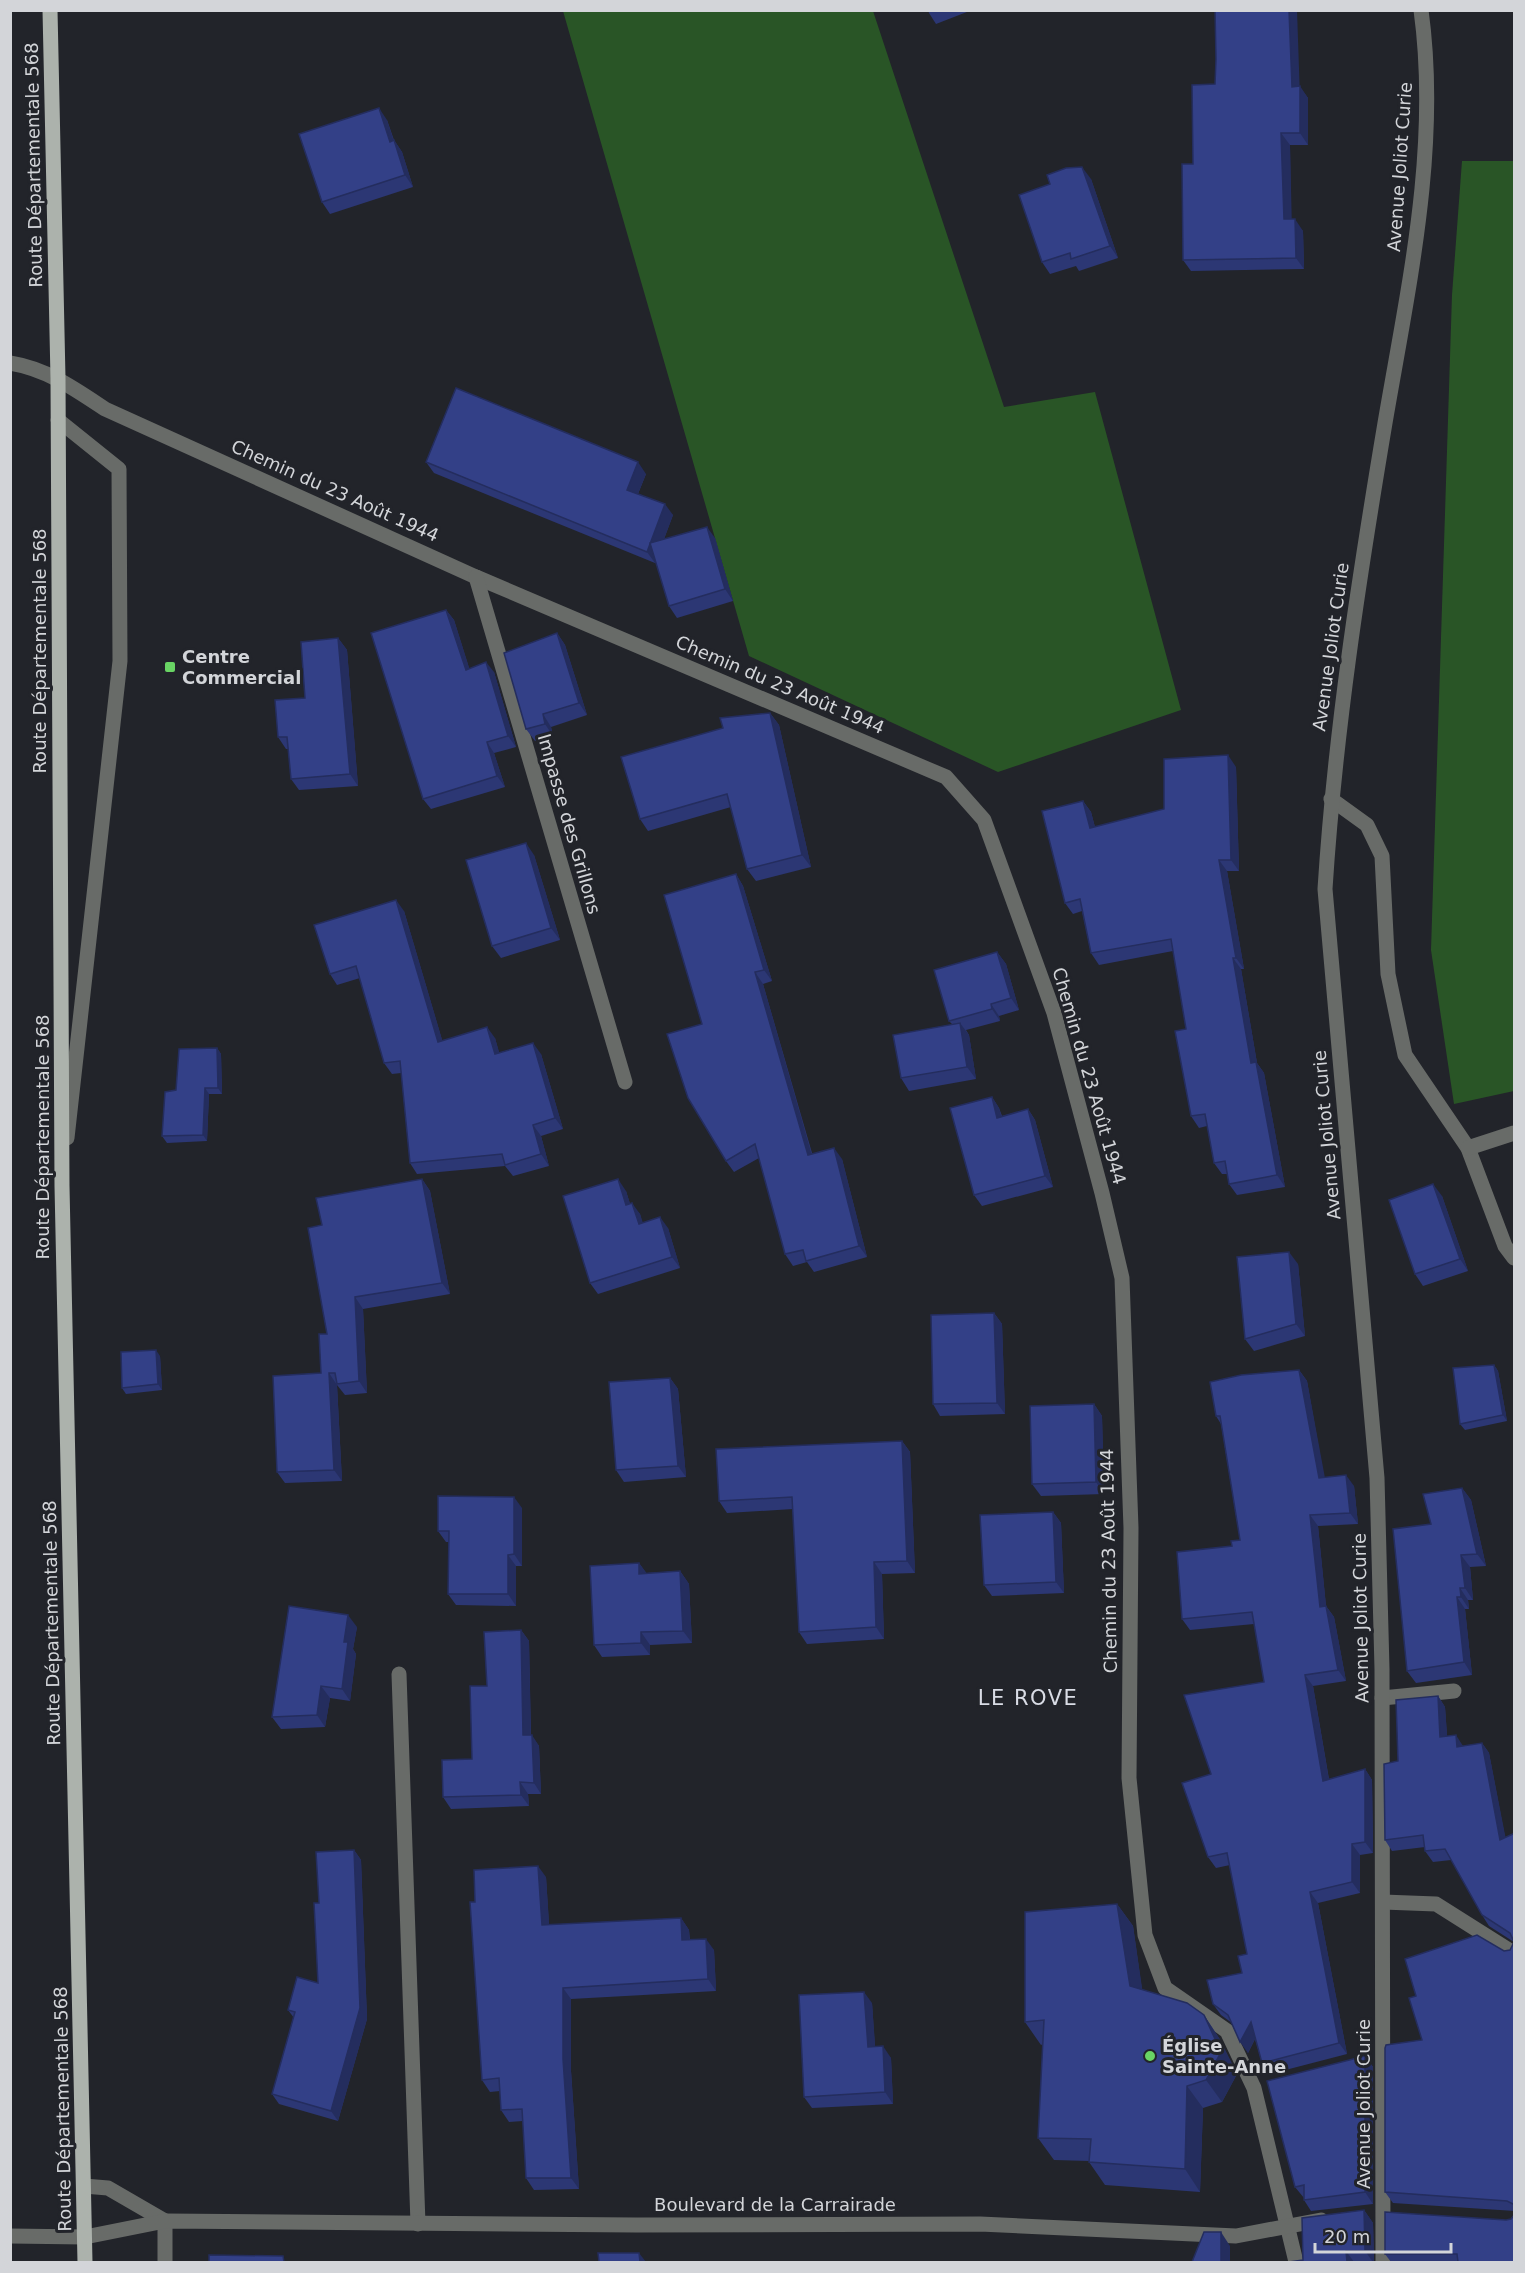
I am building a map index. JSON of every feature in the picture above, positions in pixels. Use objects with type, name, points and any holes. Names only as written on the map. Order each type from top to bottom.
[{"type":"main road","name":"Route Départementale 568","points":[[50,10],[58,378],[62,1186],[85,2262]]},
{"type":"street","name":"Avenue Joliot Curie","points":[[1383,2262],[1382,1698],[1377,1478],[1325,889],[1331,799],[1351,628],[1419,220],[1428,57],[1421,10]]},
{"type":"street","name":"Chemin du 23 Août 1944","points":[[10,363],[29,366],[58,378],[105,409],[476,577],[946,777],[984,820],[1054,1013],[1102,1192],[1122,1278],[1131,1528],[1129,1778],[1145,1935],[1165,1988],[1227,2031],[1259,2087],[1296,2262]]},
{"type":"street","points":[[58,420],[118,469],[120,637],[62,1186]]},
{"type":"street","name":"Impasse des Grillons","points":[[476,577],[625,1082]]},
{"type":"street","points":[[1331,799],[1367,825],[1382,856],[1388,974],[1405,1055],[1468,1148],[1505,1246],[1515,1257]]},
{"type":"street","points":[[1468,1148],[1515,1133]]},
{"type":"street","points":[[399,1674],[418,2224]]},
{"type":"street","points":[[1382,1698],[1454,1691]]},
{"type":"street","points":[[1383,1902],[1436,1904],[1512,1952]]},
{"type":"street","points":[[1362,2060],[1384,2054]]},
{"type":"street","name":"Boulevard de la Carrairade","points":[[84,2186],[108,2188],[165,2221]]},
{"type":"street","points":[[1363,2215],[1384,2212],[1403,2213]]},
{"type":"street","name":"Boulevard de la Carrairade","points":[[10,2236],[85,2237],[165,2221],[418,2224],[980,2224],[1236,2236],[1289,2224],[1342,2218]]},
{"type":"street","points":[[165,2221],[165,2262]]},
{"type":"green space","points":[[563,11],[873,11],[1004,407],[1095,392],[1181,710],[998,772],[749,656]]},
{"type":"green space","points":[[1462,161],[1514,161],[1514,1091],[1454,1104],[1431,950],[1452,295]]},
{"type":"building","points":[[1215,10],[1289,10],[1292,87],[1300,86],[1300,133],[1281,133],[1284,219],[1295,219],[1296,258],[1183,260],[1182,164],[1193,164],[1192,85],[1215,84]]},
{"type":"building","points":[[379,108],[390,142],[394,140],[405,175],[322,202],[299,134]]},
{"type":"building","points":[[1082,167],[1110,246],[1071,259],[1070,253],[1042,262],[1019,195],[1050,184],[1047,175],[1066,168]]},
{"type":"building","points":[[456,388],[638,462],[627,490],[665,504],[647,552],[426,462]]},
{"type":"building","points":[[707,527],[725,589],[669,606],[650,543]]},
{"type":"building","points":[[446,610],[466,670],[486,662],[508,736],[487,742],[497,776],[423,799],[371,633]]},
{"type":"building","points":[[557,633],[579,703],[543,714],[545,724],[526,729],[504,653]]},
{"type":"building","points":[[338,638],[350,774],[291,779],[287,737],[278,737],[275,700],[305,698],[301,642]]},
{"type":"building","points":[[770,713],[802,855],[747,869],[727,794],[640,819],[621,757],[723,728],[720,718]]},
{"type":"building","points":[[1228,755],[1231,860],[1219,860],[1251,1063],[1256,1062],[1277,1175],[1229,1184],[1225,1161],[1214,1163],[1205,1114],[1191,1116],[1175,1031],[1186,1029],[1171,939],[1091,953],[1080,899],[1065,903],[1042,811],[1083,801],[1090,828],[1164,809],[1164,759]]},
{"type":"building","points":[[526,843],[551,928],[492,946],[466,860]]},
{"type":"building","points":[[736,874],[764,970],[755,972],[808,1155],[834,1148],[859,1246],[806,1261],[803,1250],[785,1254],[755,1144],[726,1161],[688,1098],[667,1034],[702,1024],[664,895]]},
{"type":"building","points":[[396,900],[438,1042],[487,1027],[495,1054],[533,1043],[555,1118],[533,1125],[541,1154],[505,1165],[502,1154],[410,1163],[400,1061],[384,1063],[356,966],[330,974],[314,925]]},
{"type":"building","points":[[997,952],[1011,998],[991,1004],[992,1009],[949,1021],[934,970]]},
{"type":"building","points":[[960,1023],[967,1067],[901,1078],[893,1035]]},
{"type":"building","points":[[217,1048],[218,1088],[205,1088],[203,1135],[162,1136],[165,1092],[176,1090],[179,1049]]},
{"type":"building","points":[[992,1097],[997,1118],[1028,1109],[1045,1176],[974,1195],[950,1108]]},
{"type":"building","points":[[422,1179],[442,1283],[355,1297],[359,1381],[337,1384],[335,1373],[329,1373],[334,1470],[277,1472],[273,1376],[321,1373],[319,1334],[327,1334],[308,1228],[322,1225],[316,1198]]},
{"type":"building","points":[[618,1179],[626,1205],[632,1203],[639,1224],[660,1217],[672,1257],[590,1283],[563,1196]]},
{"type":"building","points":[[1433,1184],[1460,1259],[1415,1274],[1389,1200]]},
{"type":"building","points":[[1289,1252],[1296,1324],[1245,1339],[1237,1257]]},
{"type":"building","points":[[994,1313],[997,1403],[933,1404],[931,1315]]},
{"type":"building","points":[[156,1350],[158,1384],[122,1388],[121,1352]]},
{"type":"building","points":[[1494,1365],[1503,1415],[1460,1424],[1453,1368]]},
{"type":"building","points":[[1299,1370],[1319,1478],[1346,1475],[1350,1513],[1310,1515],[1320,1607],[1326,1606],[1338,1670],[1305,1675],[1323,1781],[1365,1769],[1365,1842],[1352,1844],[1352,1882],[1310,1892],[1339,2043],[1262,2063],[1251,2022],[1240,2042],[1228,2015],[1213,2004],[1207,1980],[1242,1973],[1238,1956],[1247,1954],[1227,1853],[1208,1857],[1182,1783],[1211,1774],[1184,1695],[1264,1682],[1252,1612],[1182,1619],[1177,1552],[1232,1546],[1231,1541],[1240,1540],[1220,1416],[1216,1416],[1210,1382],[1241,1375]]},
{"type":"building","points":[[670,1378],[678,1466],[616,1470],[609,1382]]},
{"type":"building","points":[[1094,1404],[1096,1482],[1032,1484],[1030,1406]]},
{"type":"building","points":[[902,1441],[907,1561],[874,1562],[876,1627],[799,1632],[792,1497],[719,1501],[716,1449]]},
{"type":"building","points":[[1462,1488],[1477,1554],[1461,1555],[1465,1588],[1460,1588],[1461,1597],[1457,1597],[1464,1662],[1407,1671],[1393,1529],[1431,1524],[1423,1494]]},
{"type":"building","points":[[438,1496],[514,1497],[514,1554],[508,1555],[508,1594],[448,1594],[449,1531],[438,1531]]},
{"type":"building","points":[[1053,1512],[1056,1582],[984,1585],[980,1515]]},
{"type":"building","points":[[639,1563],[639,1574],[680,1571],[683,1631],[641,1632],[641,1643],[594,1645],[590,1566]]},
{"type":"building","points":[[289,1606],[348,1615],[344,1642],[348,1642],[342,1689],[321,1686],[317,1715],[272,1717]]},
{"type":"building","points":[[521,1630],[523,1735],[532,1735],[534,1783],[520,1782],[521,1795],[443,1797],[442,1760],[472,1759],[470,1686],[487,1686],[484,1632]]},
{"type":"building","points":[[1438,1696],[1440,1737],[1456,1735],[1457,1747],[1482,1743],[1500,1840],[1515,1833],[1515,2205],[1507,2201],[1385,2192],[1385,2048],[1386,2045],[1422,2040],[1409,1998],[1416,1996],[1405,1959],[1477,1935],[1504,1951],[1510,1950],[1514,1942],[1510,1933],[1482,1915],[1445,1849],[1425,1851],[1423,1835],[1385,1840],[1384,1764],[1398,1761],[1396,1700]]},
{"type":"building","points":[[354,1850],[360,2008],[331,2111],[272,2094],[295,2012],[288,2010],[297,1977],[318,1983],[314,1903],[319,1903],[316,1852]]},
{"type":"building","points":[[538,1866],[542,1925],[681,1918],[682,1940],[706,1939],[708,1979],[563,1988],[563,2059],[571,2178],[526,2178],[522,2109],[501,2110],[499,2078],[482,2080],[470,1902],[475,1902],[474,1870]]},
{"type":"building","name":"Église Sainte-Anne","points":[[1117,1904],[1130,1986],[1187,2003],[1204,2015],[1221,2052],[1206,2080],[1187,2086],[1185,2169],[1089,2162],[1091,2139],[1038,2138],[1044,2020],[1025,2022],[1025,1912]]},
{"type":"building","points":[[864,1992],[868,2047],[883,2046],[885,2092],[804,2097],[799,1995]]},
{"type":"building","points":[[1365,2056],[1365,2192],[1304,2200],[1304,2185],[1295,2187],[1267,2081]]},
{"type":"building","points":[[1364,2210],[1365,2251],[1346,2251],[1347,2262],[1289,2262],[1303,2260],[1302,2218]]},
{"type":"building","points":[[1385,2212],[1506,2220],[1511,2219],[1515,2214],[1515,2262],[1458,2262],[1457,2254],[1385,2254]]},
{"type":"building","points":[[1204,2232],[1221,2232],[1221,2262],[1192,2262]]},
{"type":"building","points":[[598,2253],[639,2253],[640,2262],[599,2262]]},
{"type":"building","points":[[209,2255],[283,2256],[284,2262],[209,2262]]},
{"type":"place","name":"Centre Commercial","points":[[170,667]]},
{"type":"place","name":"Église Sainte-Anne","points":[[1150,2056]]},
{"type":"district","name":"LE ROVE","points":[[1028,1698]]}]
